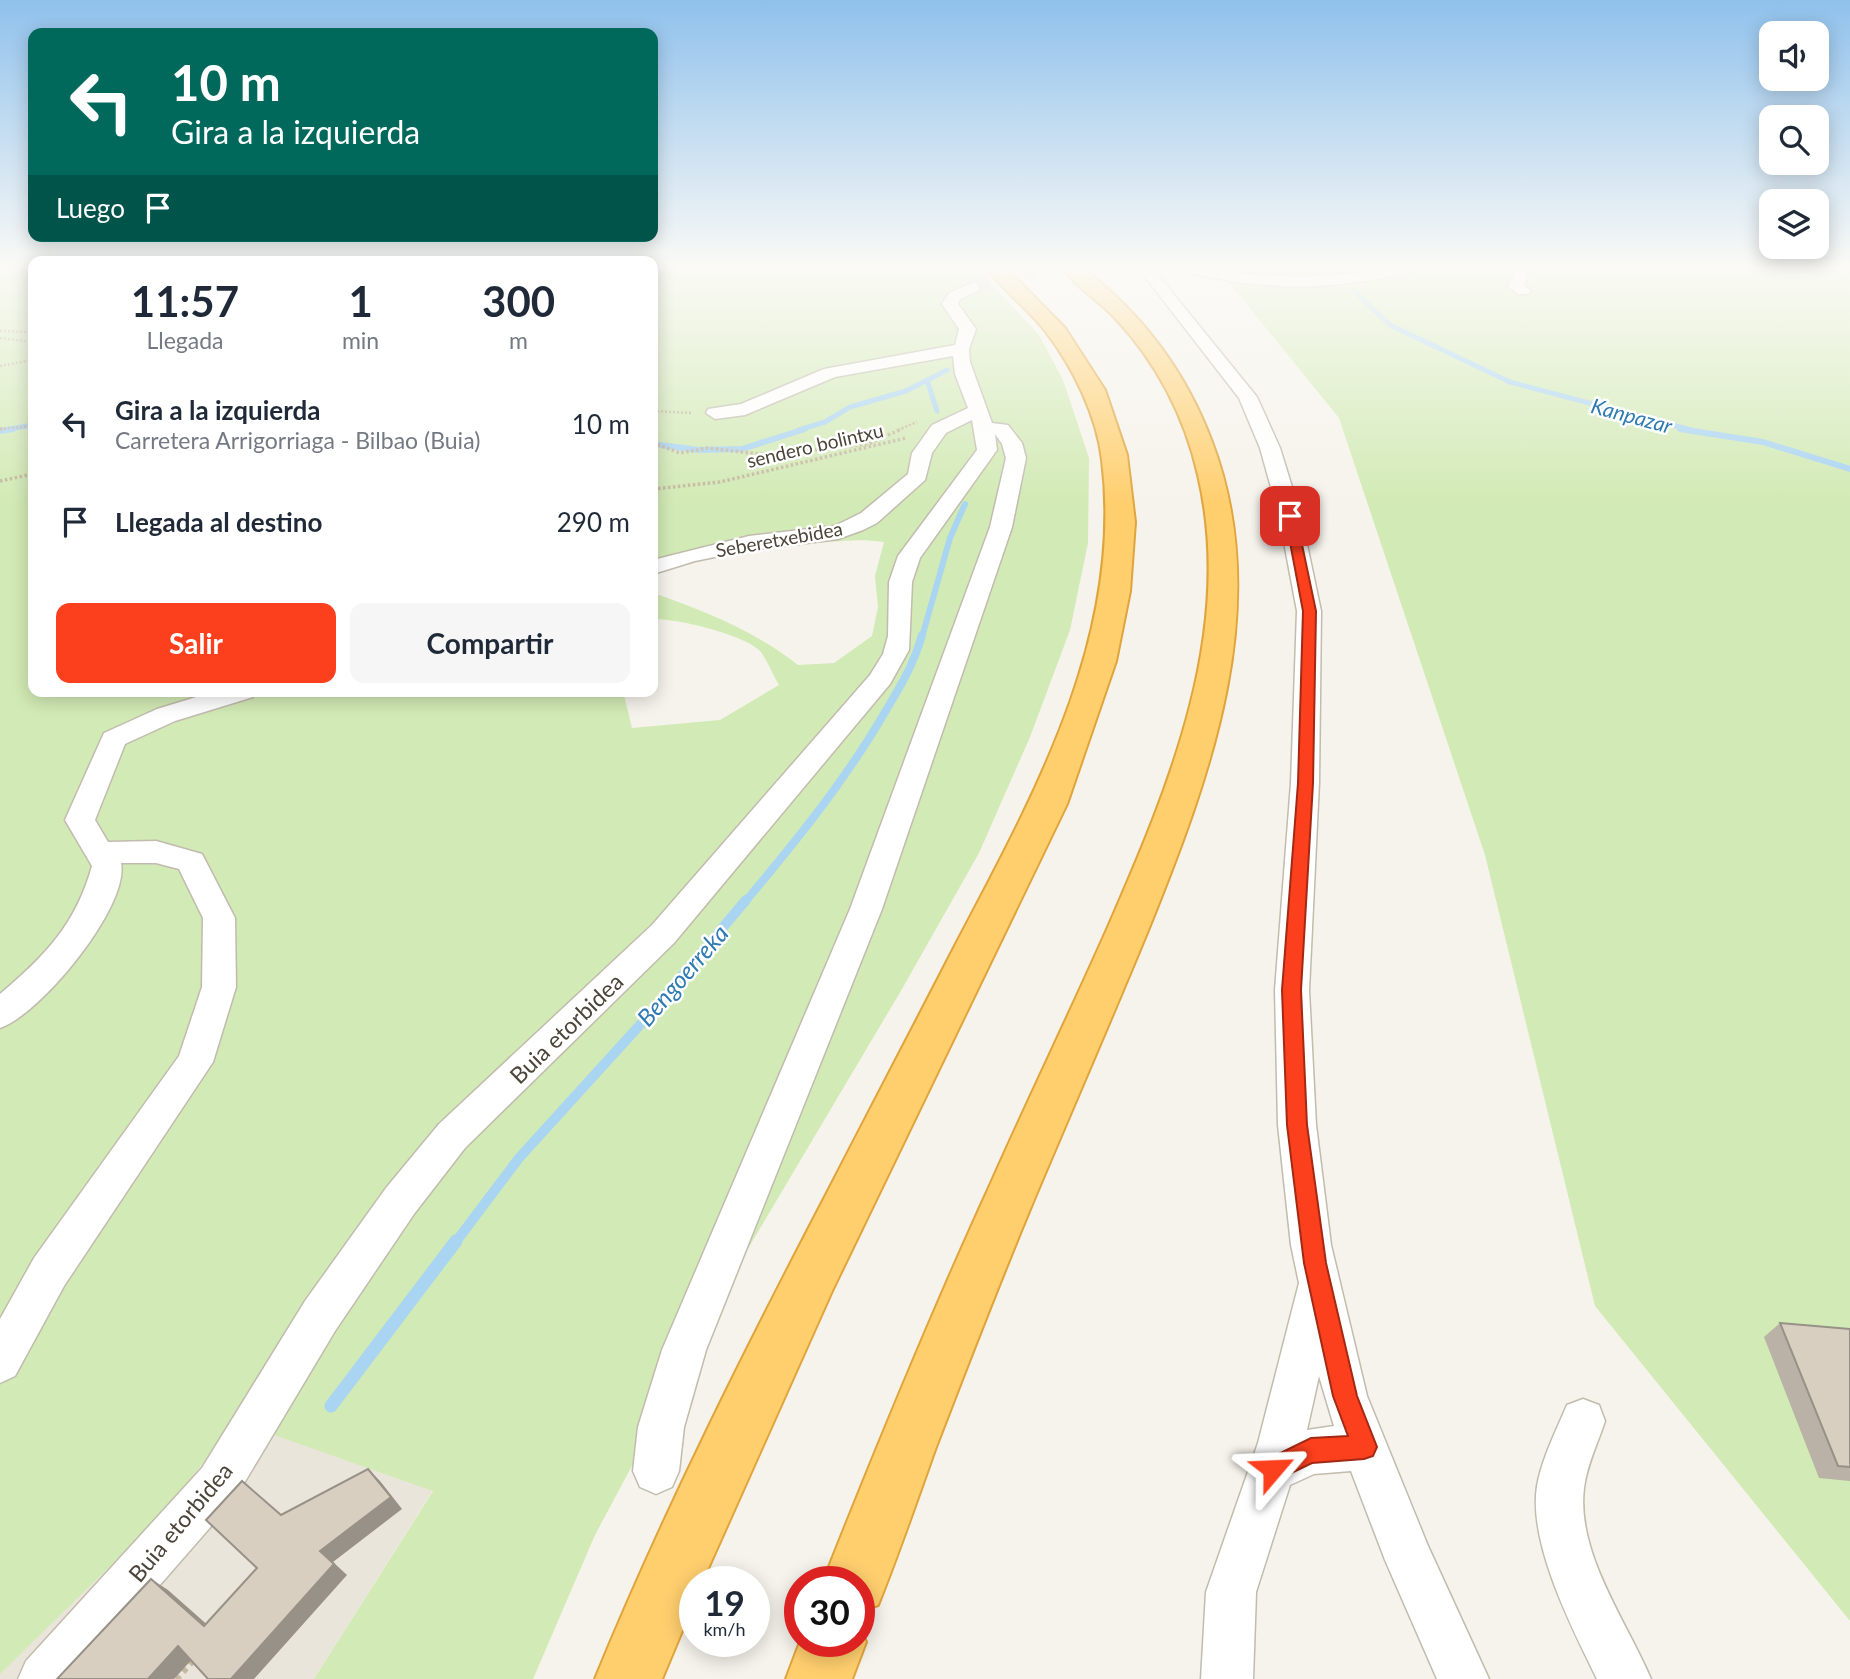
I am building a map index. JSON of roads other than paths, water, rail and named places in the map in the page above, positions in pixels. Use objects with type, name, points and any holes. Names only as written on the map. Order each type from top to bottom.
[{"type":"highway","points":[[628,1679],[718,1473],[813,1273],[1048,804],[1096,677],[1113,607],[1122,529],[1122,497],[1111,431],[1095,391],[1070,347]]},
{"type":"highway","points":[[861,1566],[921,1405],[1164,840],[1202,729],[1222,629],[1226,574],[1222,517],[1205,447],[1178,388],[1151,347]]},
{"type":"highway","points":[[819,1679],[827,1657]]},
{"type":"street","points":[[1210,347],[1237,381],[1258,416],[1290,516],[1309,611],[1306,783],[1292,990],[1297,1125],[1311,1245],[1345,1396],[1409,1560],[1464,1679]]},
{"type":"street","points":[[656,1471],[660,1427],[684,1350],[866,909],[1001,527],[1016,458],[1012,443],[1001,429],[982,419],[960,363],[961,349],[830,373],[745,409],[715,413]]},
{"type":"street","name":"Seberetxebidea","points":[[658,565],[690,555],[750,543],[838,533],[869,518],[918,476],[922,453],[939,429],[982,419]]},
{"type":"street","name":"Buia etorbidea","points":[[44,1679],[218,1484],[320,1316],[400,1201],[452,1136],[663,934],[881,679],[898,649],[900,578],[907,555],[919,544],[987,450],[982,419]]},
{"type":"street","points":[[0,1014],[50,971],[97,904],[107,866],[80,820],[114,739],[166,715],[224,697]]},
{"type":"street","points":[[0,1362],[49,1272],[195,1062],[219,987],[219,918],[191,862],[156,852],[100,853]]},
{"type":"street","points":[[1227,1679],[1231,1592],[1273,1469],[1319,1282]]},
{"type":"street","points":[[1583,1421],[1560,1491],[1564,1533],[1601,1637],[1625,1679]]},
{"type":"street","points":[[1273,1469],[1311,1451],[1364,1447]]},
{"type":"waterway","name":"Kanpazar","points":[[1437,347],[1510,382],[1691,430]]},
{"type":"waterway","points":[[927,380],[947,370]]},
{"type":"waterway","points":[[799,430],[825,422],[850,407],[906,391],[927,380]]},
{"type":"waterway","name":"Bengoerreka","points":[[927,380],[937,411]]},
{"type":"waterway","points":[[4,430],[28,426]]},
{"type":"waterway","points":[[0,431],[13,429]]},
{"type":"waterway","points":[[658,445],[699,450],[742,449],[805,429]]},
{"type":"waterway","name":"Kanpazar","points":[[1680,429],[1763,442],[1850,469]]},
{"type":"waterway","name":"Bengoerreka","points":[[922,637],[950,538],[965,504]]},
{"type":"waterway","name":"Bengoerreka","points":[[745,902],[837,786],[870,737],[901,684],[922,635]]},
{"type":"waterway","name":"Bengoerreka","points":[[455,1243],[519,1158],[649,1015],[746,900]]},
{"type":"waterway","name":"Bengoerreka","points":[[331,1406],[456,1241]]}]
